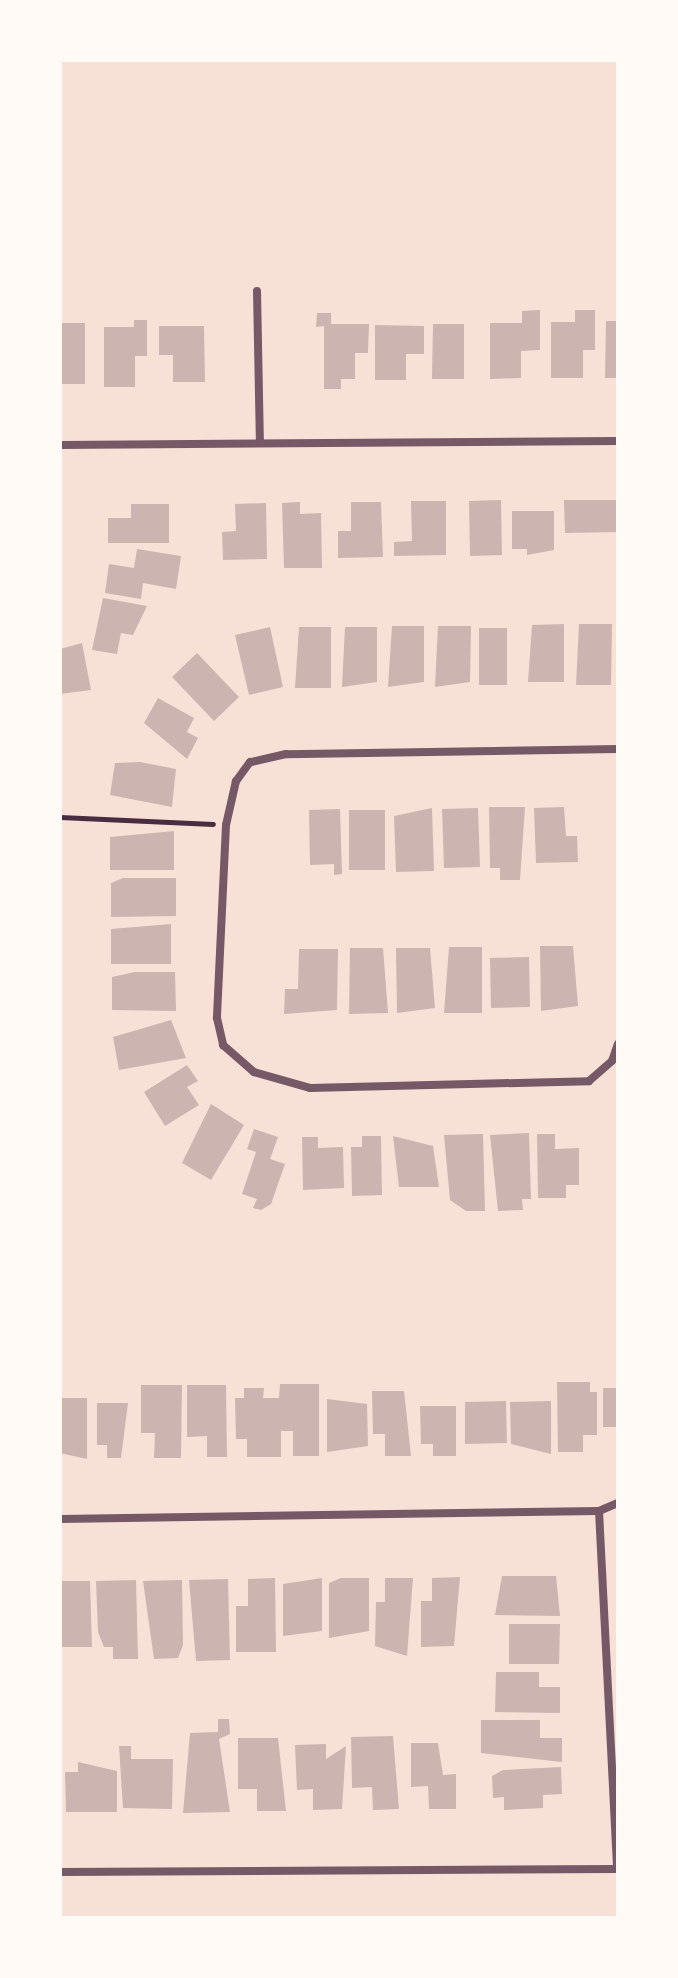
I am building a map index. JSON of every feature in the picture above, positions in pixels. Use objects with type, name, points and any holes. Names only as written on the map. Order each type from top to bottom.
[{"type":"street","points":[[257,291],[260,442]]},
{"type":"street","points":[[60,445],[618,441]]},
{"type":"street","points":[[618,749],[286,754],[250,762],[236,781],[226,825],[217,1018],[223,1045],[254,1072],[310,1088],[589,1081],[612,1061],[618,1044]]},
{"type":"street","points":[[60,1519],[599,1511],[618,1503]]},
{"type":"street","points":[[60,1872],[617,1869],[599,1511]]},
{"type":"path","points":[[60,817],[226,825]]},
{"type":"building","points":[[540,310],[540,350],[521,351],[521,378],[490,379],[490,323],[522,323],[522,311]]},
{"type":"building","points":[[575,310],[595,310],[595,350],[583,350],[583,378],[551,378],[551,322],[575,322]]},
{"type":"building","points":[[317,313],[331,313],[331,324],[369,324],[368,353],[355,353],[355,379],[341,379],[341,389],[324,389],[324,326],[316,327]]},
{"type":"building","points":[[134,320],[147,320],[147,356],[135,356],[135,387],[104,387],[104,327],[134,327]]},
{"type":"building","points":[[606,321],[618,321],[618,378],[605,378]]},
{"type":"building","points":[[60,323],[85,323],[85,384],[60,384]]},
{"type":"building","points":[[433,324],[464,324],[464,379],[432,379]]},
{"type":"building","points":[[375,325],[424,326],[424,354],[406,354],[406,380],[375,380]]},
{"type":"building","points":[[159,326],[204,326],[205,382],[173,382],[173,355],[159,355]]},
{"type":"building","points":[[501,500],[502,555],[470,556],[469,501]]},
{"type":"building","points":[[564,500],[618,500],[618,532],[565,533]]},
{"type":"building","points":[[411,501],[446,501],[446,555],[394,556],[394,542],[412,541]]},
{"type":"building","points":[[300,502],[300,514],[321,513],[322,568],[284,568],[282,503]]},
{"type":"building","points":[[351,502],[381,502],[383,557],[338,558],[338,531],[351,531]]},
{"type":"building","points":[[266,503],[267,559],[223,560],[222,532],[236,531],[235,504]]},
{"type":"building","points":[[131,504],[169,504],[169,543],[108,543],[108,518],[131,518]]},
{"type":"building","points":[[512,511],[554,511],[554,550],[527,555],[527,549],[512,549]]},
{"type":"building","points":[[137,549],[181,556],[176,589],[143,583],[141,599],[105,593],[109,564],[134,568]]},
{"type":"building","points":[[103,598],[147,606],[133,635],[121,633],[117,654],[92,650]]},
{"type":"building","points":[[564,624],[564,682],[528,682],[532,625]]},
{"type":"building","points":[[579,624],[612,624],[611,685],[576,685]]},
{"type":"building","points":[[392,626],[424,626],[424,682],[388,687]]},
{"type":"building","points":[[438,626],[471,626],[470,682],[435,687]]},
{"type":"building","points":[[270,627],[283,687],[249,695],[235,635]]},
{"type":"building","points":[[299,627],[331,627],[331,688],[295,688]]},
{"type":"building","points":[[345,627],[377,627],[377,682],[342,687]]},
{"type":"building","points":[[479,628],[507,628],[507,685],[479,685]]},
{"type":"building","points":[[82,643],[91,690],[60,694],[60,649]]},
{"type":"building","points":[[197,653],[239,697],[214,721],[172,677]]},
{"type":"building","points":[[158,698],[194,718],[187,732],[198,738],[187,759],[144,723]]},
{"type":"building","points":[[140,762],[176,769],[172,807],[110,795],[115,763]]},
{"type":"building","points":[[489,807],[525,807],[520,880],[500,880],[500,868],[490,868]]},
{"type":"building","points":[[564,807],[566,836],[577,836],[578,862],[536,863],[534,808]]},
{"type":"building","points":[[432,808],[434,871],[396,872],[394,816]]},
{"type":"building","points":[[478,808],[480,867],[444,868],[442,809]]},
{"type":"building","points":[[340,809],[342,874],[334,875],[334,864],[310,865],[309,810]]},
{"type":"building","points":[[349,810],[385,810],[385,870],[349,870]]},
{"type":"building","points":[[174,831],[174,870],[110,870],[110,837]]},
{"type":"building","points":[[123,878],[176,878],[176,916],[111,917],[111,883]]},
{"type":"building","points":[[171,924],[171,964],[111,964],[111,929]]},
{"type":"building","points":[[540,946],[573,946],[578,1006],[541,1011]]},
{"type":"building","points":[[449,947],[482,947],[482,1013],[444,1013]]},
{"type":"building","points":[[350,948],[383,948],[388,1013],[349,1014]]},
{"type":"building","points":[[396,948],[430,948],[435,1008],[397,1013]]},
{"type":"building","points":[[299,949],[338,949],[337,1010],[284,1014],[285,989],[298,989]]},
{"type":"building","points":[[529,957],[530,1007],[491,1008],[490,958]]},
{"type":"building","points":[[135,972],[175,972],[176,1011],[112,1010],[112,977]]},
{"type":"building","points":[[171,1020],[186,1058],[119,1070],[113,1037]]},
{"type":"building","points":[[187,1065],[198,1081],[187,1087],[199,1105],[165,1126],[144,1092]]},
{"type":"building","points":[[211,1104],[244,1125],[211,1180],[182,1163]]},
{"type":"building","points":[[254,1129],[278,1137],[270,1159],[285,1164],[271,1204],[261,1210],[253,1208],[257,1199],[242,1194],[256,1152],[247,1149]]},
{"type":"building","points":[[529,1133],[531,1199],[522,1199],[523,1210],[498,1211],[490,1135]]},
{"type":"building","points":[[483,1134],[485,1211],[466,1211],[450,1200],[444,1135]]},
{"type":"building","points":[[537,1134],[555,1134],[555,1149],[579,1148],[579,1185],[566,1185],[566,1198],[538,1198]]},
{"type":"building","points":[[362,1136],[381,1136],[382,1195],[352,1196],[351,1147],[362,1147]]},
{"type":"building","points":[[393,1136],[433,1146],[439,1187],[399,1187]]},
{"type":"building","points":[[302,1137],[318,1137],[318,1148],[343,1147],[344,1188],[303,1190]]},
{"type":"building","points":[[557,1382],[590,1382],[590,1392],[597,1392],[597,1435],[583,1435],[583,1452],[558,1452]]},
{"type":"building","points":[[280,1384],[319,1384],[319,1456],[293,1456],[293,1431],[281,1431],[281,1457],[247,1457],[247,1439],[236,1439],[235,1398],[244,1398],[244,1388],[264,1388],[263,1398],[279,1398]]},
{"type":"building","points":[[141,1385],[182,1385],[181,1458],[154,1458],[155,1433],[141,1433]]},
{"type":"building","points":[[187,1385],[226,1385],[227,1457],[207,1457],[207,1436],[187,1437]]},
{"type":"building","points":[[603,1388],[618,1388],[618,1427],[603,1427]]},
{"type":"building","points":[[372,1391],[404,1391],[411,1456],[385,1456],[385,1434],[373,1434]]},
{"type":"building","points":[[60,1398],[87,1398],[87,1459],[60,1453]]},
{"type":"building","points":[[327,1399],[367,1404],[368,1446],[327,1452]]},
{"type":"building","points":[[506,1401],[507,1443],[465,1444],[465,1402]]},
{"type":"building","points":[[551,1401],[551,1454],[511,1444],[510,1402]]},
{"type":"building","points":[[97,1403],[128,1403],[121,1458],[107,1458],[107,1445],[97,1445]]},
{"type":"building","points":[[420,1406],[456,1406],[456,1456],[433,1456],[433,1444],[421,1444]]},
{"type":"building","points":[[502,1576],[556,1576],[560,1616],[495,1615]]},
{"type":"building","points":[[460,1577],[454,1646],[421,1647],[421,1601],[432,1601],[432,1578]]},
{"type":"building","points":[[275,1578],[276,1652],[236,1652],[236,1606],[248,1606],[248,1579]]},
{"type":"building","points":[[322,1578],[322,1631],[283,1636],[283,1584]]},
{"type":"building","points":[[341,1578],[369,1578],[369,1631],[329,1638],[329,1583]]},
{"type":"building","points":[[385,1578],[413,1578],[407,1656],[375,1646],[376,1602],[385,1602]]},
{"type":"building","points":[[228,1579],[230,1660],[196,1661],[189,1580]]},
{"type":"building","points":[[136,1580],[138,1659],[113,1659],[113,1647],[104,1647],[98,1632],[96,1581]]},
{"type":"building","points":[[182,1580],[183,1645],[178,1658],[154,1659],[143,1581]]},
{"type":"building","points":[[60,1581],[90,1581],[92,1647],[60,1647]]},
{"type":"building","points":[[509,1624],[560,1624],[559,1664],[509,1664]]},
{"type":"building","points":[[496,1672],[539,1672],[539,1687],[560,1687],[560,1713],[495,1712]]},
{"type":"building","points":[[218,1719],[229,1719],[230,1734],[219,1739],[230,1812],[183,1813],[190,1733],[218,1732]]},
{"type":"building","points":[[481,1720],[540,1720],[540,1738],[562,1738],[562,1762],[481,1753]]},
{"type":"building","points":[[393,1736],[399,1809],[373,1810],[372,1787],[352,1788],[351,1737]]},
{"type":"building","points":[[238,1738],[278,1738],[286,1811],[257,1811],[257,1789],[238,1789]]},
{"type":"building","points":[[411,1743],[438,1743],[443,1775],[456,1774],[456,1809],[429,1809],[428,1786],[411,1787]]},
{"type":"building","points":[[326,1744],[326,1759],[346,1746],[342,1809],[313,1810],[313,1789],[297,1790],[295,1745]]},
{"type":"building","points":[[119,1746],[131,1746],[131,1759],[173,1759],[172,1809],[123,1808]]},
{"type":"building","points":[[78,1762],[117,1771],[117,1812],[66,1812],[65,1772],[78,1772]]},
{"type":"building","points":[[561,1767],[562,1794],[543,1795],[543,1808],[504,1810],[504,1797],[493,1798],[492,1776],[503,1770]]}]
